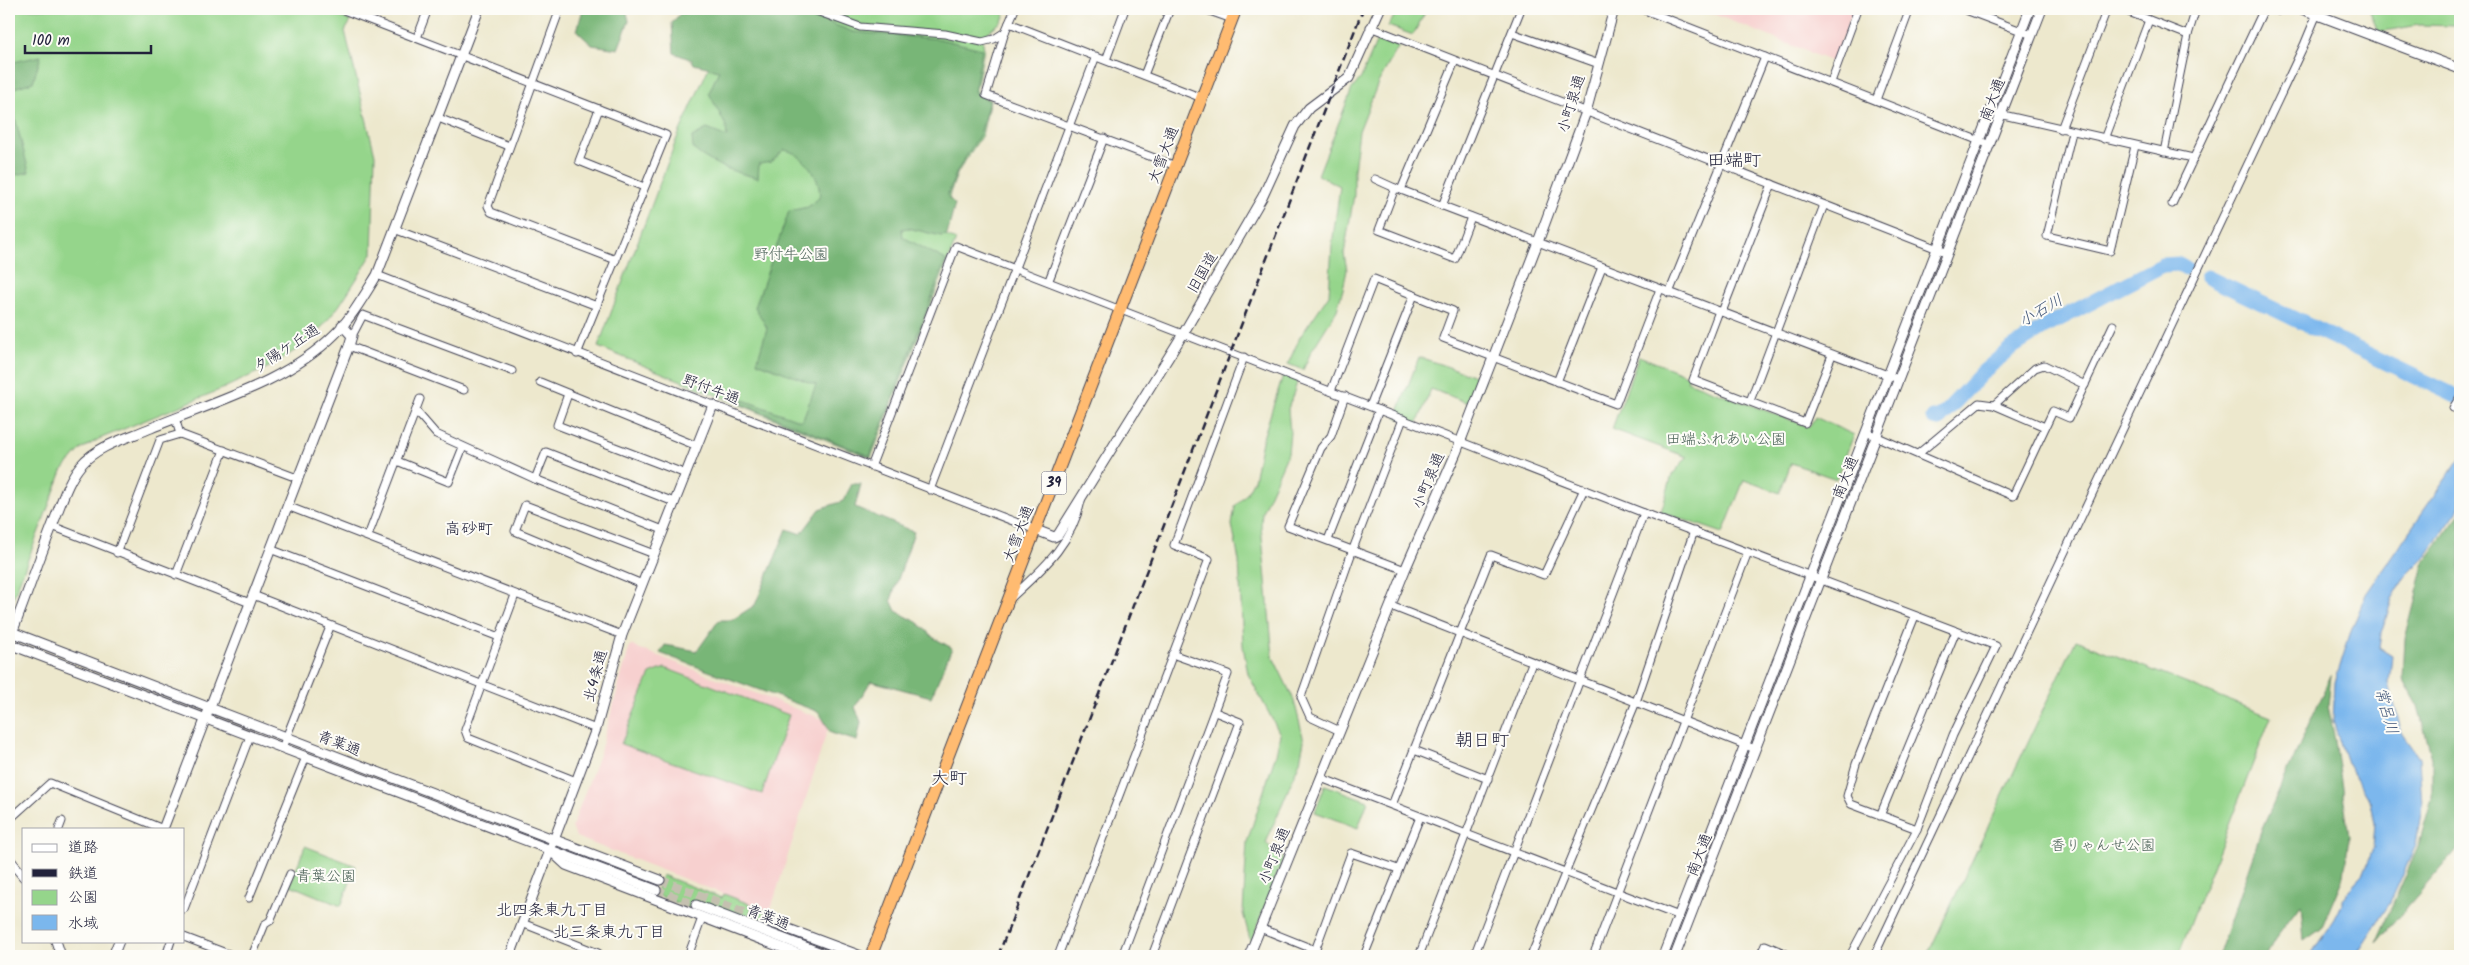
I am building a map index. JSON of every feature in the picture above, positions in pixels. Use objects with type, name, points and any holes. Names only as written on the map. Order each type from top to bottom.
[{"type":"highway","name":"大雪大通","points":[[871,956],[1010,600],[1234,14]]},
{"type":"street","points":[[341,9],[354,11],[417,38],[666,135],[577,354]]},
{"type":"street","points":[[417,38],[428,9]]},
{"type":"street","name":"夕陽ケ丘通","points":[[9,645],[10,632],[52,526],[72,477],[82,464],[95,453],[117,442],[268,380],[307,355],[334,334],[357,307],[376,275],[479,9]]},
{"type":"street","points":[[560,9],[488,206],[491,212],[616,260]]},
{"type":"street","points":[[811,9],[860,26],[945,34],[982,42],[994,39],[1005,32]]},
{"type":"street","points":[[1015,9],[1005,32],[986,94],[1176,166]]},
{"type":"street","points":[[1106,60],[1125,9]]},
{"type":"street","points":[[1144,75],[1170,9]]},
{"type":"street","points":[[1204,9],[1234,14]]},
{"type":"street","name":"旧国道","points":[[1036,530],[1054,537],[1058,535],[1183,334],[1263,196],[1295,126],[1309,108],[1349,78],[1370,27],[1380,9]]},
{"type":"street","points":[[1442,206],[1521,9]]},
{"type":"street","name":"小町泉通","points":[[1249,956],[1405,570],[1460,442],[1538,242],[1586,112],[1614,9]]},
{"type":"street","points":[[1642,9],[1990,144]]},
{"type":"street","points":[[1831,82],[1858,9]]},
{"type":"street","points":[[1876,100],[1910,9]]},
{"type":"street","points":[[1963,9],[2032,35]]},
{"type":"street","name":"南大通","points":[[1663,956],[2030,9]]},
{"type":"street","name":"南大通","points":[[1675,956],[2042,9]]},
{"type":"street","points":[[2061,129],[2106,9]]},
{"type":"street","points":[[2121,9],[2188,35]]},
{"type":"street","points":[[2164,152],[2188,35],[2196,9]]},
{"type":"street","points":[[2172,204],[2264,9]]},
{"type":"street","points":[[2272,9],[2278,11],[2279,9]]},
{"type":"street","points":[[2302,9],[2460,70]]},
{"type":"street","points":[[1874,956],[2304,45],[2316,13]]},
{"type":"street","points":[[2104,139],[2148,20]]},
{"type":"street","points":[[1009,23],[1202,98]]},
{"type":"street","points":[[1370,27],[1948,252]]},
{"type":"street","points":[[1512,33],[1598,64]]},
{"type":"street","points":[[930,490],[1096,56]]},
{"type":"street","points":[[1669,293],[1765,57]]},
{"type":"street","points":[[1455,61],[1379,230],[1455,259],[1471,217]]},
{"type":"street","points":[[599,109],[579,161],[644,187]]},
{"type":"street","points":[[1990,112],[2193,158]]},
{"type":"street","points":[[436,117],[509,146]]},
{"type":"street","points":[[2072,132],[2047,236],[2110,251],[2135,146]]},
{"type":"street","points":[[1049,280],[1104,138]]},
{"type":"street","points":[[1375,179],[1898,379]]},
{"type":"street","points":[[1772,184],[1693,380],[1805,423],[1832,355]]},
{"type":"street","points":[[1750,401],[1824,205]]},
{"type":"street","points":[[394,229],[597,306]]},
{"type":"street","points":[[871,467],[956,246],[1049,280],[1644,513],[1996,646],[1953,735],[1916,829],[1850,956]]},
{"type":"street","points":[[1557,382],[1602,267]]},
{"type":"street","name":"野付牛通","points":[[376,275],[1036,530]]},
{"type":"street","points":[[1331,391],[1374,279],[1453,311],[1442,338],[1616,404],[1660,289]]},
{"type":"street","points":[[1370,406],[1414,295]]},
{"type":"street","points":[[163,828],[352,336],[363,315],[512,371]]},
{"type":"street","points":[[342,325],[352,336]]},
{"type":"street","points":[[1866,432],[2013,496],[2053,411],[2069,418],[2113,325]]},
{"type":"street","points":[[349,346],[464,390]]},
{"type":"street","points":[[1058,956],[1209,559],[1174,545],[1244,357]]},
{"type":"street","points":[[1994,404],[2035,368],[2044,365],[2085,385]]},
{"type":"street","points":[[540,382],[697,446]]},
{"type":"street","points":[[568,394],[557,425],[686,474]]},
{"type":"street","points":[[1345,396],[1331,436],[1321,448],[1288,526],[1405,570]]},
{"type":"street","points":[[2452,408],[2460,397]]},
{"type":"street","points":[[368,536],[420,399]]},
{"type":"street","points":[[1918,454],[1979,404],[1994,404],[2045,428]]},
{"type":"street","name":"北4条通","points":[[510,956],[596,729],[622,635],[713,405]]},
{"type":"street","points":[[1328,540],[1379,410]]},
{"type":"street","points":[[416,411],[436,434],[535,479],[663,530]]},
{"type":"street","points":[[175,418],[180,434]]},
{"type":"street","points":[[1340,731],[1310,717],[1301,697],[1353,549],[1403,419]]},
{"type":"street","points":[[117,553],[160,440],[180,434],[297,478]]},
{"type":"street","points":[[397,461],[449,482],[464,447]]},
{"type":"street","points":[[176,575],[224,450]]},
{"type":"street","points":[[535,479],[546,452],[674,502]]},
{"type":"street","points":[[1392,806],[1491,555],[1544,575],[1584,489]]},
{"type":"street","points":[[1010,600],[1056,556],[1077,520],[1081,500]]},
{"type":"street","points":[[642,584],[515,531],[525,505],[654,554]]},
{"type":"street","points":[[287,506],[622,635]]},
{"type":"street","points":[[1474,956],[1644,513]]},
{"type":"street","points":[[52,526],[176,575],[330,626],[482,683],[596,729]]},
{"type":"street","points":[[1531,956],[1564,872],[1636,702],[1694,531]]},
{"type":"street","points":[[270,549],[499,637]]},
{"type":"street","points":[[1594,956],[1748,552]]},
{"type":"street","points":[[515,595],[465,730],[468,738],[576,781]]},
{"type":"street","points":[[1391,606],[1580,682],[1755,749]]},
{"type":"street","points":[[1915,616],[1856,764],[1847,796],[1850,804],[1916,829]]},
{"type":"street","points":[[282,748],[330,626]]},
{"type":"street","points":[[1880,816],[1956,631]]},
{"type":"street","name":"青葉通","points":[[10,632],[660,880]]},
{"type":"street","name":"青葉通","points":[[9,645],[656,890]]},
{"type":"street","points":[[1122,956],[1228,674],[1172,654]]},
{"type":"street","points":[[1419,956],[1532,663]]},
{"type":"street","points":[[1152,956],[1240,722],[1215,712]]},
{"type":"street","points":[[185,906],[250,736]]},
{"type":"street","points":[[1414,750],[1488,779]]},
{"type":"street","points":[[249,898],[306,757]]},
{"type":"street","points":[[1321,778],[1679,916]]},
{"type":"street","points":[[9,820],[50,783],[161,828]]},
{"type":"street","points":[[1364,956],[1420,817]]},
{"type":"street","points":[[550,850],[566,865],[804,956]]},
{"type":"street","points":[[1260,928],[1314,953],[1351,852],[1398,869]]},
{"type":"street","points":[[9,859],[22,874]]},
{"type":"street","points":[[252,956],[265,924],[270,921],[290,874]]},
{"type":"street","name":"青葉通","points":[[696,906],[829,956]]},
{"type":"street","points":[[688,956],[702,918]]},
{"type":"street","name":"青葉通","points":[[767,921],[861,956]]},
{"type":"street","points":[[522,923],[598,955]]},
{"type":"street","points":[[185,937],[234,956]]},
{"type":"street","points":[[56,942],[61,956]]},
{"type":"street","points":[[113,956],[119,942]]},
{"type":"street","points":[[166,956],[171,942]]},
{"type":"street","points":[[1760,956],[1765,945],[1791,956]]},
{"type":"shaded area","points":[[1701,9],[1854,9],[1833,62]]},
{"type":"shaded area","points":[[630,645],[830,722],[770,912],[576,837],[572,827],[600,752]]},
{"type":"green space","points":[[9,9],[318,9],[351,21],[345,31],[375,155],[372,254],[339,306],[322,327],[302,346],[271,366],[222,389],[99,439],[80,450],[62,471],[9,609]]},
{"type":"green space","points":[[583,9],[626,9],[629,21],[618,49],[592,45],[577,31]]},
{"type":"green space","name":"野付牛公園","points":[[684,9],[794,9],[853,32],[940,39],[982,49],[974,92],[989,101],[980,134],[957,171],[947,196],[955,204],[947,235],[941,236],[908,228],[902,229],[903,237],[946,260],[870,456],[742,404],[743,400],[802,421],[816,385],[757,362],[767,328],[755,307],[789,211],[808,207],[819,198],[818,183],[815,175],[804,161],[791,152],[784,150],[771,162],[759,164],[758,178],[724,167],[700,155],[693,149],[692,137],[707,129],[727,137],[726,126],[709,93],[719,70],[694,64],[692,60],[674,53],[672,23]]},
{"type":"green space","name":"野付牛公園","points":[[735,9],[1007,9],[1002,21],[982,37],[984,49],[976,91],[990,100],[982,135],[958,172],[950,193],[944,235],[956,240],[871,458],[598,347],[677,138]]},
{"type":"green space","points":[[1399,9],[1427,9],[1413,35],[1388,26]]},
{"type":"green space","points":[[2369,9],[2460,9],[2460,29],[2455,26],[2419,25],[2378,32]]},
{"type":"green space","points":[[1378,38],[1399,46],[1378,83],[1359,131],[1354,170],[1354,195],[1344,254],[1347,270],[1337,310],[1311,352],[1303,370],[1288,364],[1300,337],[1329,295],[1332,245],[1340,186],[1318,175],[1352,89],[1361,78]]},
{"type":"green space","points":[[41,56],[33,82],[11,89],[10,98],[29,172],[11,176],[9,171],[9,63]]},
{"type":"green space","name":"田端ふれあい公園","points":[[1639,356],[1689,376],[1687,381],[1809,427],[1815,417],[1854,435],[1836,479],[1791,463],[1780,493],[1744,480],[1723,533],[1661,512],[1672,475],[1687,457],[1612,429]]},
{"type":"green space","points":[[1419,357],[1484,379],[1474,405],[1431,389],[1417,425],[1396,417]]},
{"type":"green space","points":[[1283,375],[1298,380],[1288,409],[1290,432],[1288,453],[1262,512],[1261,525],[1273,657],[1294,700],[1304,741],[1300,761],[1266,843],[1283,859],[1251,943],[1243,913],[1247,842],[1276,754],[1280,734],[1248,674],[1243,646],[1239,561],[1232,525],[1235,506],[1247,493],[1254,480],[1262,441]]},
{"type":"green space","points":[[852,484],[861,484],[855,507],[914,532],[891,600],[896,611],[917,622],[934,638],[952,648],[931,697],[871,681],[855,707],[861,722],[857,741],[831,733],[819,712],[660,653],[665,645],[697,651],[719,620],[732,620],[755,605],[787,529],[801,534],[820,509],[843,501]]},
{"type":"green space","points":[[2460,514],[2460,846],[2376,943],[2418,847],[2432,798],[2432,758],[2418,706],[2403,679],[2405,639],[2425,561]]},
{"type":"green space","name":"香りゃんせ公園","points":[[2076,640],[2271,717],[2178,956],[1927,956]]},
{"type":"green space","points":[[665,668],[789,715],[762,794],[621,744],[650,674]]},
{"type":"green space","points":[[2331,675],[2328,706],[2349,836],[2344,875],[2321,929],[2304,941],[2301,904],[2279,933],[2266,956],[2218,956],[2262,829]]},
{"type":"green space","points":[[1325,785],[1368,801],[1358,828],[1315,812]]},
{"type":"green space","name":"青葉公園","points":[[305,846],[356,866],[341,906],[290,885]]},
{"type":"green space","points":[[662,875],[722,898],[724,894],[770,912],[763,928],[697,903],[695,910],[655,894]]},
{"type":"water","name":"常呂川","points":[[2460,458],[2460,508],[2426,556],[2405,577],[2392,599],[2381,634],[2379,648],[2392,656],[2389,683],[2402,734],[2419,758],[2422,805],[2416,845],[2390,903],[2355,956],[2310,956],[2342,906],[2342,900],[2347,892],[2363,875],[2373,849],[2375,823],[2371,803],[2347,763],[2333,721],[2335,682],[2350,634],[2366,594]]},
{"type":"waterway","name":"小石川","points":[[1933,418],[1939,419],[1983,372],[2010,349],[2048,325],[2163,265],[2179,264],[2186,268]]},
{"type":"waterway","name":"小石川","points":[[2207,277],[2460,398]]},
{"type":"tunnel","points":[[660,880],[767,921]]},
{"type":"tunnel","points":[[656,890],[696,905]]},
{"type":"railway","points":[[998,956],[1363,9]]},
{"type":"district","name":"田端町","points":[[1734,161]]},
{"type":"district","name":"高砂町","points":[[469,529]]},
{"type":"district","name":"朝日町","points":[[1482,741]]},
{"type":"district","name":"大町","points":[[949,779]]},
{"type":"district","name":"北四条東九丁目","points":[[552,910]]},
{"type":"district","name":"北三条東九丁目","points":[[609,932]]}]
